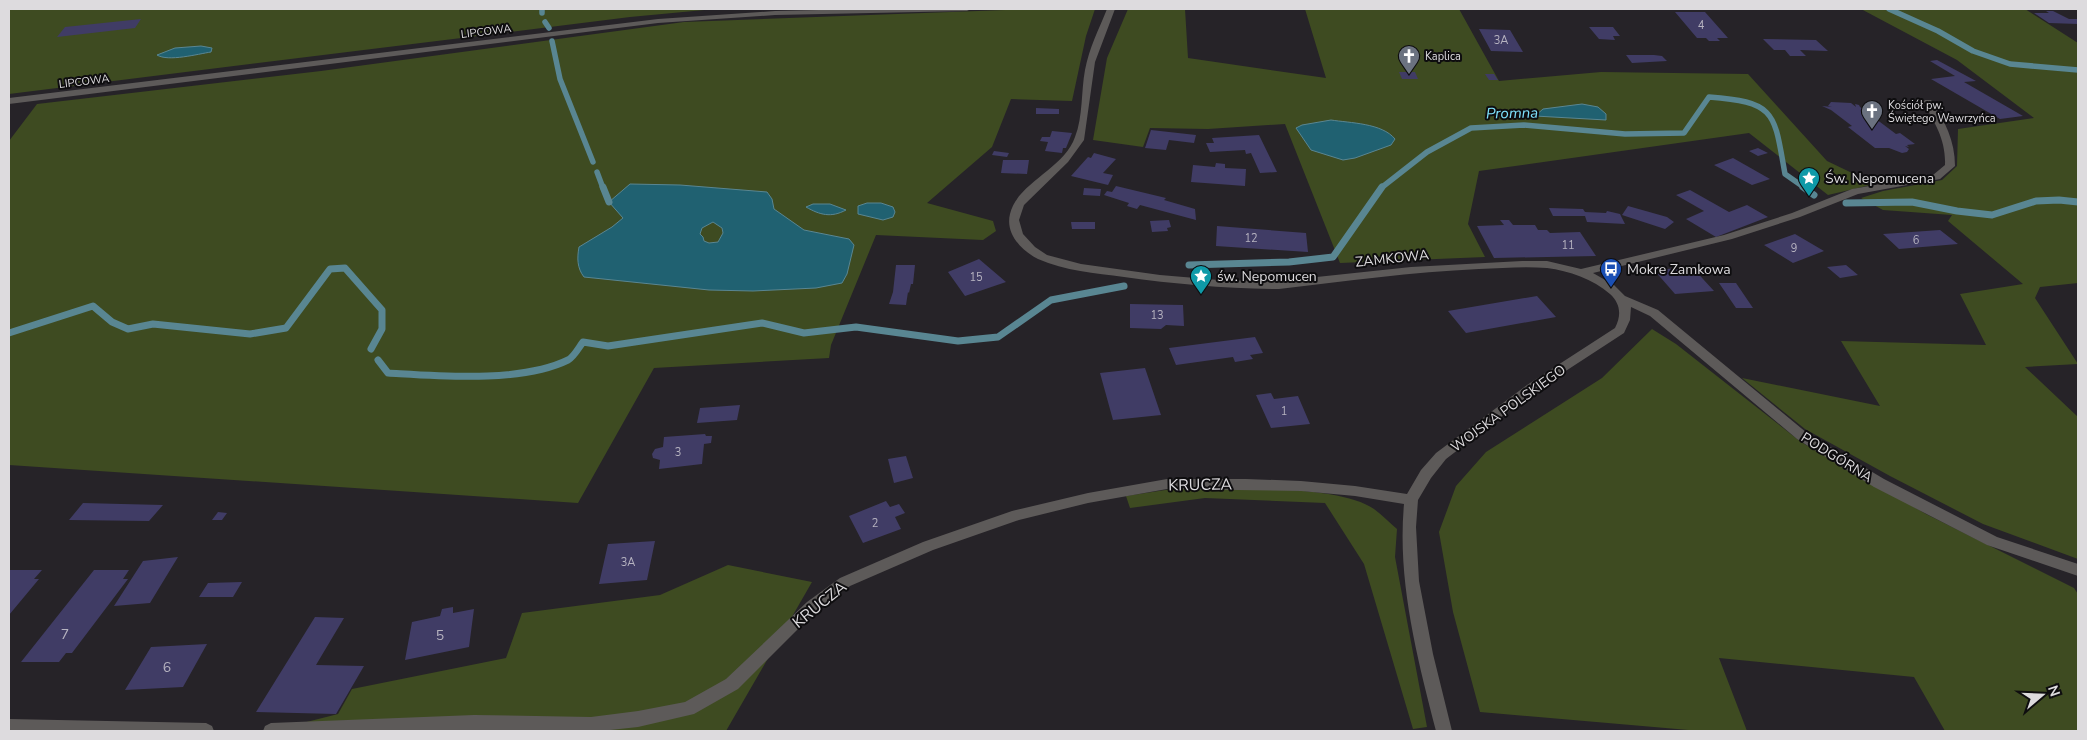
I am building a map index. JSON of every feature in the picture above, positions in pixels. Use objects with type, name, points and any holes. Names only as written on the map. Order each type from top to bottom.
[{"type":"street","name":"LIPCOWA","points":[[9,102],[658,21],[775,13],[967,9]]},
{"type":"street","name":"ZAMKOWA","points":[[1112,9],[1092,55],[1080,139],[1071,155],[1057,170],[1034,188],[1016,211],[1014,225],[1018,236],[1042,256],[1063,264],[1112,272],[1251,286],[1279,285],[1465,266],[1532,264],[1554,266],[1580,273],[1728,237],[1856,191],[1936,177],[1950,166],[1949,140],[1928,102]]},
{"type":"street","points":[[1580,273],[1611,288],[1622,299]]},
{"type":"street","name":"WOJSKA POLSKIEGO","points":[[1444,731],[1411,580],[1409,527],[1411,500],[1426,474],[1441,456],[1458,442],[1531,388],[1620,330],[1627,312],[1622,299]]},
{"type":"street","name":"PODGÓRNA","points":[[1622,299],[1654,313],[1802,436],[1879,483],[1992,541],[2078,570]]},
{"type":"street","name":"KRUCZA","points":[[271,731],[474,723],[591,725],[638,720],[688,710],[732,684],[812,606],[845,582],[928,546],[1017,515],[1088,498],[1167,484],[1226,484],[1301,486],[1356,491],[1411,500]]},
{"type":"street","points":[[9,727],[206,731]]},
{"type":"green space","points":[[9,9],[715,9],[630,17],[9,94]]},
{"type":"green space","points":[[1028,9],[1095,9],[1086,36],[1072,101],[1011,99],[992,147],[927,203],[993,221],[996,231],[983,240],[876,235],[831,345],[829,358],[654,368],[578,503],[9,465],[9,141],[37,104],[321,71],[684,22]]},
{"type":"green space","points":[[1128,9],[1185,9],[1188,58],[1326,78],[1305,9],[1459,9],[1499,81],[1601,72],[1748,74],[1827,161],[1875,184],[1828,195],[1749,133],[1479,171],[1468,224],[1485,257],[1340,263],[1285,124],[1208,129],[1150,128],[1143,147],[1093,140],[1107,58]]},
{"type":"green space","points":[[1861,9],[2025,9],[2078,43],[2078,283],[2040,287],[2035,298],[2078,364],[2025,367],[2078,417],[2078,559],[1983,524],[1890,476],[1805,429],[1742,378],[1880,406],[1841,341],[1986,345],[1960,294],[2023,284],[1948,221],[1952,215],[1883,210],[1861,198],[1883,191],[1942,180],[1957,166],[1958,129],[2034,118],[1957,60]]},
{"type":"green space","points":[[1652,329],[1676,344],[1801,442],[1926,514],[2074,588],[2078,594],[2078,731],[1945,731],[1914,677],[1719,658],[1747,731],[1700,731],[1480,712],[1453,612],[1439,532],[1456,486],[1486,452],[1602,378]]},
{"type":"green space","points":[[1185,487],[1283,489],[1336,495],[1357,501],[1374,509],[1397,529],[1395,557],[1427,727],[1413,729],[1364,564],[1325,503],[1205,498],[1130,508],[1126,496]]},
{"type":"green space","points":[[728,565],[812,582],[726,731],[277,731],[338,714],[352,689],[506,658],[522,613],[660,595]]},
{"type":"water","points":[[201,46],[212,48],[211,52],[175,58],[157,55],[175,48]]},
{"type":"water","points":[[1582,104],[1598,107],[1606,114],[1606,120],[1535,116],[1543,109]]},
{"type":"water","points":[[1331,120],[1374,127],[1395,139],[1391,145],[1355,158],[1343,160],[1311,150],[1296,128],[1302,125]]},
{"type":"water","points":[[630,184],[680,185],[767,192],[772,199],[774,209],[804,230],[849,239],[854,245],[847,274],[842,283],[816,288],[753,291],[709,290],[584,277],[578,263],[579,247],[623,218],[609,202]],"holes":[[[713,222],[722,228],[723,233],[718,242],[709,243],[704,241],[700,234],[702,228]]]},
{"type":"water","points":[[867,203],[881,203],[893,207],[895,212],[893,217],[883,220],[858,214],[858,206]]},
{"type":"water","points":[[813,204],[830,204],[846,210],[830,215],[816,212],[806,207]]},
{"type":"building","points":[[2046,11],[2053,11],[2069,19],[2078,19],[2078,24],[2049,23],[2034,13],[2049,13]]},
{"type":"building","points":[[1675,12],[1705,12],[1728,38],[1717,38],[1720,41],[1709,41],[1706,38],[1697,38]]},
{"type":"building","points":[[141,19],[135,28],[57,37],[65,27]]},
{"type":"building","points":[[1589,27],[1613,27],[1620,36],[1613,36],[1615,40],[1599,39]]},
{"type":"building","points":[[1479,29],[1510,30],[1523,52],[1491,51]]},
{"type":"building","points":[[1763,39],[1816,40],[1828,51],[1800,50],[1806,56],[1790,56],[1785,50],[1774,50]]},
{"type":"building","points":[[1626,55],[1662,56],[1667,61],[1632,63]]},
{"type":"building","points":[[1937,60],[1976,81],[1964,82],[2023,116],[2000,119],[1931,79],[1955,76],[1930,61]]},
{"type":"building","name":"Kaplica","points":[[1399,72],[1415,72],[1418,79],[1402,79]]},
{"type":"building","points":[[1485,74],[1494,74],[1498,80],[1489,80]]},
{"type":"building","name":"Kościół pw. Świętego Wawrzyńca","points":[[1831,102],[1851,103],[1856,107],[1855,104],[1859,105],[1896,134],[1900,133],[1915,144],[1907,145],[1909,147],[1905,146],[1909,149],[1907,152],[1902,153],[1889,148],[1875,148],[1848,127],[1852,126],[1831,110],[1822,106],[1832,107],[1828,106]]},
{"type":"building","points":[[1036,108],[1059,109],[1059,114],[1036,114]]},
{"type":"building","points":[[1151,130],[1196,135],[1194,143],[1169,140],[1166,150],[1145,148]]},
{"type":"building","points":[[1052,131],[1072,133],[1062,153],[1045,151],[1048,142],[1040,141],[1042,137],[1050,137]]},
{"type":"building","points":[[1259,135],[1277,172],[1260,173],[1251,153],[1246,154],[1245,150],[1210,152],[1206,143],[1214,143],[1212,138]]},
{"type":"building","points":[[1758,148],[1768,153],[1758,156],[1749,151]]},
{"type":"building","points":[[994,151],[1009,153],[1007,157],[992,155]]},
{"type":"building","points":[[1094,153],[1116,159],[1103,173],[1113,175],[1108,185],[1071,176]]},
{"type":"building","points":[[1733,158],[1770,179],[1752,185],[1714,165]]},
{"type":"building","points":[[1003,160],[1029,160],[1027,174],[1001,173]]},
{"type":"building","points":[[1216,163],[1225,164],[1225,168],[1246,169],[1245,186],[1191,182],[1193,165],[1215,167]]},
{"type":"building","points":[[1116,186],[1166,198],[1164,200],[1195,209],[1196,220],[1140,205],[1137,209],[1127,206],[1129,203],[1104,195],[1107,191],[1112,192]]},
{"type":"building","points":[[1084,188],[1101,189],[1100,196],[1083,195]]},
{"type":"building","points":[[1690,190],[1729,212],[1747,205],[1768,217],[1716,237],[1686,219],[1704,211],[1676,195]]},
{"type":"building","points":[[1628,206],[1667,217],[1674,222],[1665,229],[1622,215]]},
{"type":"building","points":[[1549,208],[1583,209],[1585,212],[1606,213],[1607,211],[1620,214],[1625,224],[1587,222],[1585,216],[1553,216]]},
{"type":"building","points":[[1169,220],[1171,227],[1167,228],[1168,231],[1152,232],[1150,221]]},
{"type":"building","points":[[1500,220],[1509,220],[1513,225],[1535,225],[1538,230],[1547,230],[1550,233],[1580,232],[1596,256],[1494,258],[1477,226],[1504,225]]},
{"type":"building","points":[[1071,222],[1095,222],[1095,229],[1072,229]]},
{"type":"building","points":[[1217,226],[1306,233],[1308,252],[1216,246]]},
{"type":"building","points":[[1940,230],[1958,244],[1899,249],[1883,234]]},
{"type":"building","points":[[1795,234],[1824,251],[1793,263],[1764,245]]},
{"type":"building","points":[[979,259],[1006,282],[965,296],[948,272]]},
{"type":"building","points":[[896,265],[915,265],[913,284],[911,284],[908,292],[906,305],[889,304],[893,292]]},
{"type":"building","points":[[1846,265],[1858,275],[1840,278],[1827,267]]},
{"type":"building","points":[[1692,267],[1714,291],[1675,294],[1654,270]]},
{"type":"building","points":[[1719,283],[1736,283],[1753,308],[1736,308]]},
{"type":"building","points":[[1537,296],[1556,317],[1466,333],[1448,311]]},
{"type":"building","points":[[1130,304],[1183,305],[1184,326],[1166,325],[1161,329],[1130,328]]},
{"type":"building","points":[[1255,337],[1263,353],[1250,355],[1253,359],[1235,362],[1233,357],[1176,365],[1169,348]]},
{"type":"building","points":[[1145,368],[1161,415],[1113,420],[1100,373]]},
{"type":"building","points":[[1271,393],[1274,399],[1298,396],[1310,424],[1271,428],[1256,395]]},
{"type":"building","points":[[740,405],[737,420],[697,423],[700,408]]},
{"type":"building","points":[[705,434],[706,436],[712,436],[711,443],[704,444],[702,464],[659,469],[660,460],[653,458],[652,454],[655,449],[663,447],[664,437]]},
{"type":"building","points":[[906,456],[913,478],[894,483],[888,459]]},
{"type":"building","points":[[886,501],[890,507],[899,504],[905,513],[895,517],[901,529],[863,543],[849,516]]},
{"type":"building","points":[[83,503],[163,505],[149,521],[69,520]]},
{"type":"building","points":[[218,512],[227,513],[222,520],[212,520]]},
{"type":"building","points":[[655,541],[647,580],[599,584],[608,544]]},
{"type":"building","points":[[178,557],[150,603],[114,606],[143,561]]},
{"type":"building","points":[[9,570],[42,570],[34,579],[39,579],[9,615]]},
{"type":"building","points":[[94,570],[129,570],[123,579],[128,579],[72,653],[66,653],[59,662],[21,662]]},
{"type":"building","points":[[242,582],[233,597],[199,597],[208,583]]},
{"type":"building","points":[[453,607],[453,613],[474,609],[469,647],[405,660],[412,622],[440,616],[442,609]]},
{"type":"building","points":[[315,617],[344,618],[316,665],[364,666],[336,714],[256,712]]},
{"type":"building","points":[[207,644],[183,687],[125,690],[151,647]]},
{"type":"waterway","points":[[1889,9],[1938,31],[1973,51],[2010,64],[2078,70]]},
{"type":"waterway","points":[[545,22],[549,28]]},
{"type":"waterway","points":[[552,41],[560,79],[593,162]]},
{"type":"waterway","name":"Promna","points":[[1382,187],[1427,152],[1471,128],[1524,125],[1625,134],[1684,133],[1709,97],[1748,103],[1760,107],[1768,114],[1774,124],[1778,137],[1785,174],[1805,188]]},
{"type":"waterway","points":[[597,172],[603,188]]},
{"type":"waterway","points":[[603,187],[609,202]]},
{"type":"waterway","name":"Promna","points":[[1189,265],[1289,262],[1333,257],[1382,187]]},
{"type":"waterway","name":"Promna","points":[[1803,187],[1814,195]]},
{"type":"waterway","name":"Promna","points":[[1846,203],[1912,202],[1957,211],[1992,215],[2036,201],[2059,200],[2078,202]]},
{"type":"waterway","points":[[9,333],[93,306],[112,322],[128,329],[153,324],[250,334],[286,328],[330,269],[345,268],[382,310],[382,329],[371,349]]},
{"type":"waterway","points":[[378,360],[388,373],[455,376],[504,375],[549,367],[568,360],[583,342],[608,346],[762,323],[804,333],[856,327],[958,341],[998,337],[1051,300],[1124,286]]},
{"type":"place","name":"Kaplica","points":[[1409,75]]},
{"type":"place","name":"Kościół pw. Świętego Wawrzyńca","points":[[1872,130]]},
{"type":"place","name":"Św. Nepomucena","points":[[1809,197]]},
{"type":"place","name":"Mokre Zamkowa","points":[[1611,288]]},
{"type":"place","name":"św. Nepomucen","points":[[1201,295]]}]
